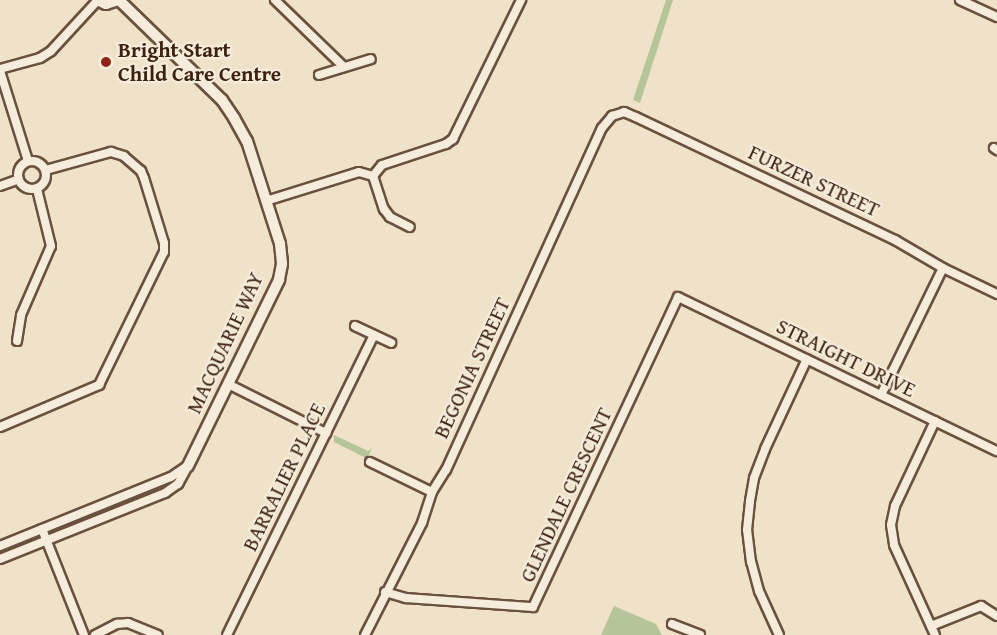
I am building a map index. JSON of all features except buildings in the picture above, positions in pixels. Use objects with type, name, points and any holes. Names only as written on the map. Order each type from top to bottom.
[{"type":"street","points":[[28,161],[0,70],[40,58],[51,51],[98,0],[106,4],[119,0]]},
{"type":"street","name":"MACQUARIE WAY","points":[[0,559],[165,493],[178,484],[279,280],[282,264],[280,244],[247,141],[222,100],[119,0]]},
{"type":"street","points":[[275,0],[344,68]]},
{"type":"street","points":[[373,176],[382,165],[446,144],[453,139],[521,0]]},
{"type":"street","points":[[960,0],[997,17]]},
{"type":"street","points":[[318,75],[371,59]]},
{"type":"street","name":"FURZER STREET","points":[[612,116],[624,112],[636,117],[895,240],[943,268],[997,294]]},
{"type":"street","name":"BEGONIA STREET","points":[[365,635],[422,523],[432,492],[446,470],[602,128],[612,116]]},
{"type":"street","points":[[0,427],[99,385],[164,252],[164,243],[144,178],[141,171],[124,156],[111,152],[46,170]]},
{"type":"street","points":[[28,161],[37,161],[46,170],[46,179],[37,189],[28,188],[19,179],[19,170],[28,161]]},
{"type":"street","points":[[266,201],[359,172],[373,176]]},
{"type":"street","points":[[373,176],[384,209],[390,217],[410,227]]},
{"type":"street","points":[[0,186],[19,179]]},
{"type":"street","points":[[17,340],[21,315],[51,246],[37,189]]},
{"type":"street","points":[[881,395],[943,268]]},
{"type":"street","name":"STRAIGHT DRIVE","points":[[678,297],[997,451]]},
{"type":"street","name":"GLENDALE CRESCENT","points":[[385,592],[406,598],[533,607],[678,297]]},
{"type":"street","points":[[355,326],[391,343]]},
{"type":"street","name":"BARRALIER PLACE","points":[[227,635],[374,335]]},
{"type":"street","points":[[779,635],[759,591],[751,562],[747,530],[754,478],[765,448],[807,359]]},
{"type":"street","points":[[228,384],[326,433]]},
{"type":"street","points":[[935,421],[895,506],[891,525],[894,545],[935,635]]},
{"type":"street","points":[[370,462],[432,492]]},
{"type":"street","points":[[0,546],[171,477],[188,466]]},
{"type":"street","points":[[42,529],[84,635]]},
{"type":"street","points":[[931,626],[981,606],[997,616]]},
{"type":"street","points":[[95,635],[117,624],[128,623],[158,635]]},
{"type":"street","points":[[672,624],[700,635]]},
{"type":"green space","points":[[666,0],[673,0],[640,103],[633,100]]},
{"type":"green space","points":[[334,435],[368,451],[372,448],[365,464],[364,457],[334,442]]},
{"type":"green space","points":[[614,606],[656,624],[662,635],[601,635]]},
{"type":"place","name":"Bright Start Child Care Centre","points":[[106,62]]}]
